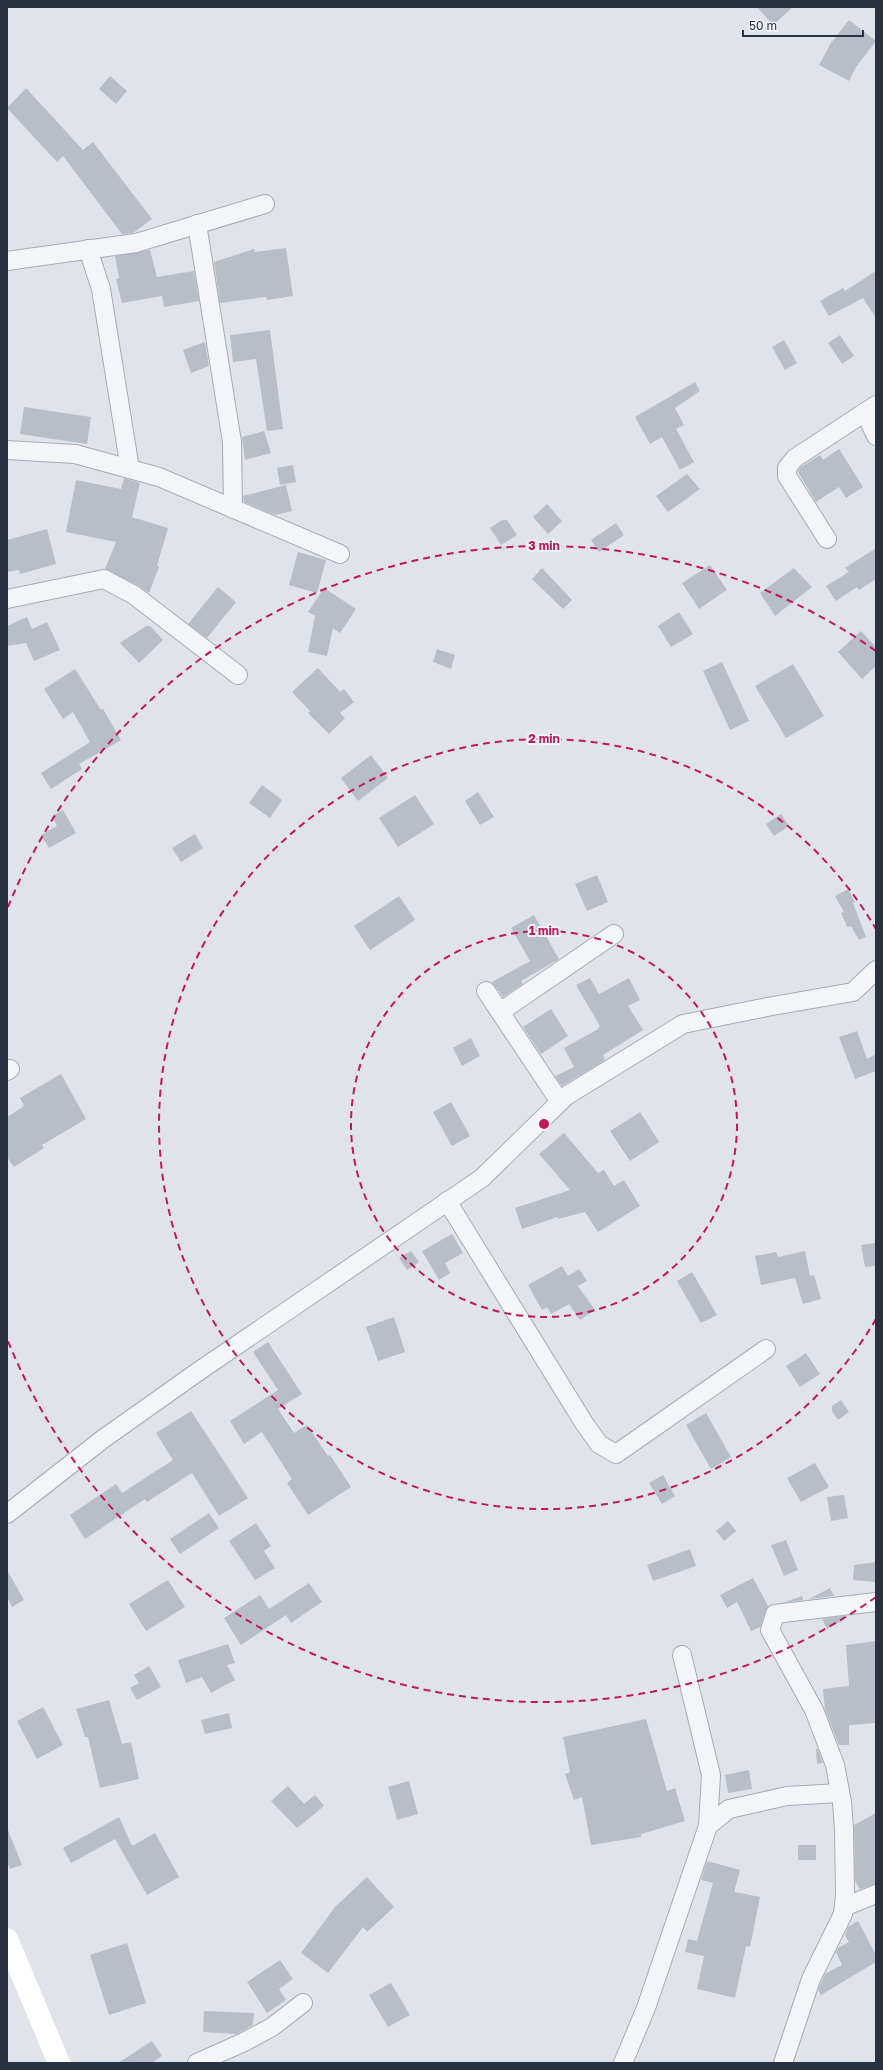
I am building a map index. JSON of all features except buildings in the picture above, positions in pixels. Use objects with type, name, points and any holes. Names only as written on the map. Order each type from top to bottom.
[{"type":"street","points":[[7,261],[136,242],[265,204]]},
{"type":"street","points":[[197,224],[232,442],[232,508]]},
{"type":"street","points":[[88,249],[101,289],[130,469]]},
{"type":"street","points":[[827,539],[787,476],[787,468],[795,458],[870,409],[876,436]]},
{"type":"street","points":[[7,450],[74,454],[159,477],[340,554]]},
{"type":"street","points":[[7,599],[104,579],[134,595],[238,675]]},
{"type":"street","points":[[500,1012],[614,934]]},
{"type":"street","points":[[7,1514],[103,1440],[199,1371],[482,1178],[566,1096],[683,1024],[852,992],[876,970]]},
{"type":"street","points":[[486,991],[560,1102]]},
{"type":"street","points":[[447,1201],[588,1428],[599,1444],[616,1454],[766,1349]]},
{"type":"street","points":[[783,2063],[812,1979],[838,1927],[844,1907],[844,1829],[835,1765],[814,1710],[770,1630],[775,1614],[876,1602]]},
{"type":"street","points":[[623,2063],[646,2008],[708,1826],[711,1775],[682,1655]]},
{"type":"street","points":[[708,1826],[729,1809],[787,1796],[840,1793]]},
{"type":"street","points":[[844,1907],[876,1894]]},
{"type":"street","points":[[7,1939],[59,2063]]},
{"type":"street","points":[[197,2063],[244,2042],[272,2027],[303,2003]]}]
